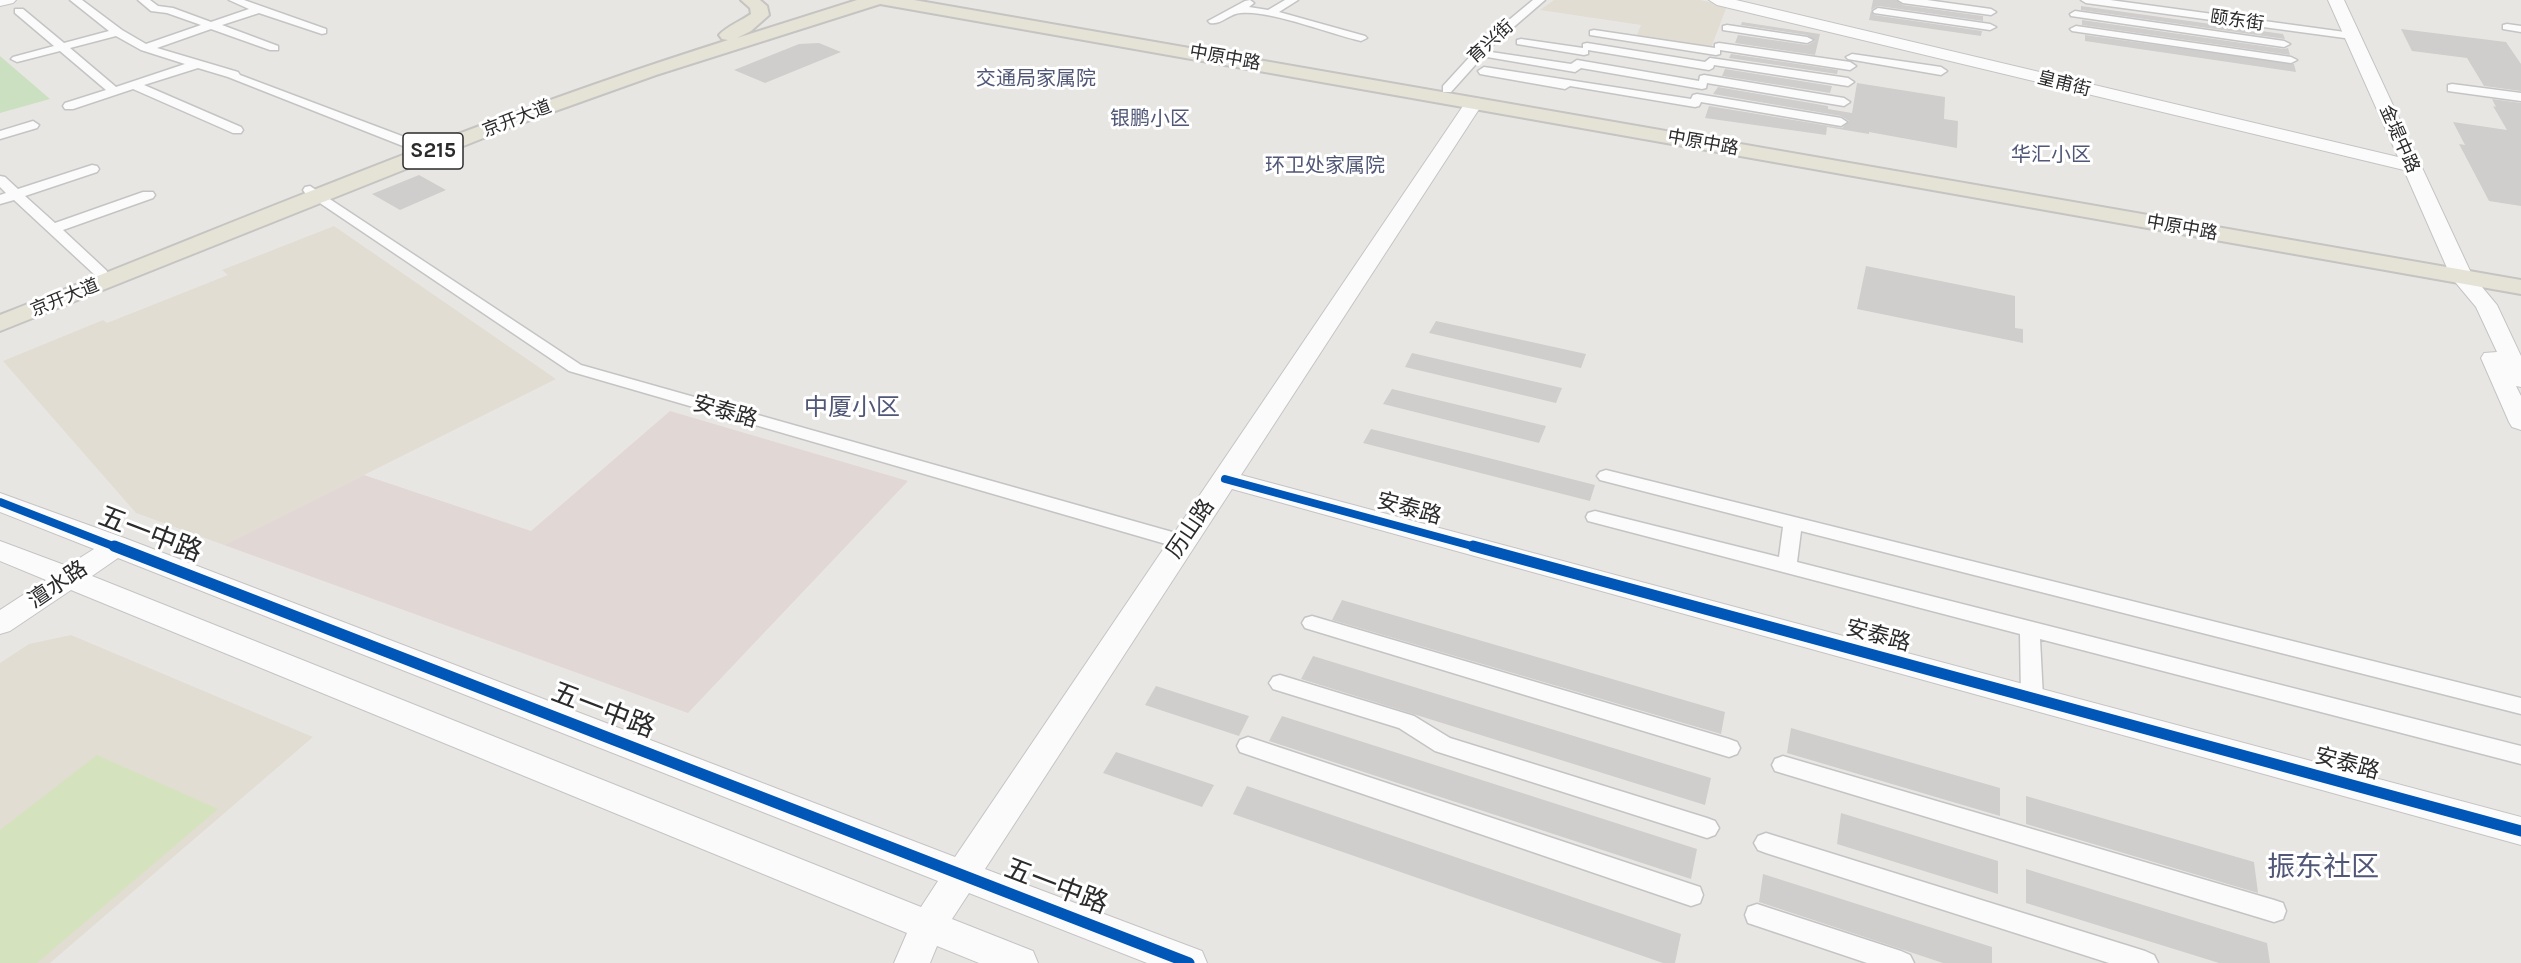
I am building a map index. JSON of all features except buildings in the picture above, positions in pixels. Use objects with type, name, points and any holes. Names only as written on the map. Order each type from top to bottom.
[{"type":"main road","points":[[685,51],[733,33],[756,20],[760,10],[749,0]]},
{"type":"main road","name":"京开大道","points":[[0,324],[315,193],[418,147],[559,93],[845,0]]},
{"type":"main road","name":"中原中路","points":[[932,0],[1474,102],[2459,272],[2521,277]]},
{"type":"main road","points":[[1010,5],[1061,26]]},
{"type":"main road","name":"京开大道","points":[[0,313],[101,273],[538,111],[722,48],[881,9]]},
{"type":"main road","name":"中原中路","points":[[881,9],[1061,26],[1447,89],[2459,272],[2521,287]]},
{"type":"street","points":[[75,0],[118,32],[145,48],[234,75],[234,77],[418,147]]},
{"type":"street","points":[[143,0],[155,9],[169,10],[274,48]]},
{"type":"street","points":[[234,0],[322,31]]},
{"type":"street","points":[[1214,21],[1256,0]]},
{"type":"street","points":[[1270,13],[1293,0]]},
{"type":"street","name":"育兴街","points":[[1447,89],[1465,64],[1489,40],[1540,0]]},
{"type":"street","name":"皇甫街","points":[[1717,0],[2411,166]]},
{"type":"street","points":[[1903,0],[1991,12]]},
{"type":"street","name":"颐东街","points":[[2086,0],[2352,36]]},
{"type":"street","name":"金堤中路","points":[[2336,0],[2459,272]]},
{"type":"street","points":[[0,1],[13,5],[112,89]]},
{"type":"street","points":[[145,48],[259,9]]},
{"type":"street","points":[[1238,9],[1270,13],[1361,38]]},
{"type":"street","points":[[1878,11],[1990,27]]},
{"type":"street","points":[[2075,14],[2284,44]]},
{"type":"street","points":[[2507,27],[2521,29]]},
{"type":"street","points":[[1727,28],[1807,40]]},
{"type":"street","points":[[2076,29],[2291,60]]},
{"type":"street","points":[[2181,29],[2189,60]]},
{"type":"street","points":[[17,59],[118,32]]},
{"type":"street","points":[[1594,33],[1848,82]]},
{"type":"street","points":[[1521,42],[1585,49],[1851,62],[1941,71]]},
{"type":"street","points":[[1491,55],[1844,102]]},
{"type":"street","points":[[69,106],[197,64]]},
{"type":"street","points":[[1484,71],[1841,122]]},
{"type":"street","points":[[134,85],[237,130]]},
{"type":"street","points":[[2452,88],[2521,97]]},
{"type":"street","name":"历山路","points":[[892,963],[928,926],[963,875],[1474,102]]},
{"type":"street","points":[[0,135],[33,125]]},
{"type":"street","points":[[0,200],[93,169]]},
{"type":"street","points":[[0,180],[101,273]]},
{"type":"street","name":"安泰路","points":[[315,193],[575,368],[1183,542]]},
{"type":"street","points":[[53,229],[148,195]]},
{"type":"street","points":[[2459,272],[2486,305],[2521,380]]},
{"type":"street","points":[[2459,272],[2466,302],[2521,422]]},
{"type":"street","points":[[1606,476],[2521,706]]},
{"type":"street","name":"安泰路","points":[[1225,479],[2521,831]]},
{"type":"street","name":"五一中路","points":[[0,501],[1189,963]]},
{"type":"street","points":[[1595,517],[2521,755]]},
{"type":"street","points":[[1787,566],[1793,523]]},
{"type":"street","name":"澶水路","points":[[0,624],[117,546]]},
{"type":"street","points":[[0,550],[1020,963]]},
{"type":"street","points":[[1312,623],[1729,748]]},
{"type":"street","points":[[2030,629],[2032,698]]},
{"type":"street","points":[[1280,683],[1399,719],[1443,745],[1707,828]]},
{"type":"street","points":[[1248,746],[1691,895]]},
{"type":"street","points":[[1783,765],[2274,911]]},
{"type":"street","points":[[1766,843],[2145,963]]},
{"type":"street","points":[[1757,915],[1901,963]]},
{"type":"street","name":"历山路","points":[[912,963],[928,926]]},
{"type":"shaded area","points":[[1554,0],[1700,0],[1727,6],[1711,48],[1636,37],[1641,25],[1540,10]]},
{"type":"shaded area","points":[[334,226],[556,379],[224,545],[136,513],[3,361],[103,320],[107,323],[228,275],[222,270]]},
{"type":"shaded area","points":[[670,411],[908,481],[688,713],[224,545],[364,475],[531,531]]},
{"type":"shaded area","points":[[71,635],[313,737],[50,963],[0,963],[0,663],[29,644]]},
{"type":"green space","points":[[0,56],[50,99],[0,113]]},
{"type":"green space","points":[[97,755],[218,809],[37,963],[0,963],[0,830]]},
{"type":"cycle path","points":[[1225,479],[2521,831]]},
{"type":"cycle path","points":[[0,502],[1189,963]]},
{"type":"district","name":"交通局家属院","points":[[1036,79]]},
{"type":"district","name":"银鹏小区","points":[[1150,119]]},
{"type":"district","name":"华汇小区","points":[[2051,155]]},
{"type":"district","name":"环卫处家属院","points":[[1325,166]]},
{"type":"district","name":"中厦小区","points":[[852,408]]},
{"type":"district","name":"振东社区","points":[[2323,868]]}]
